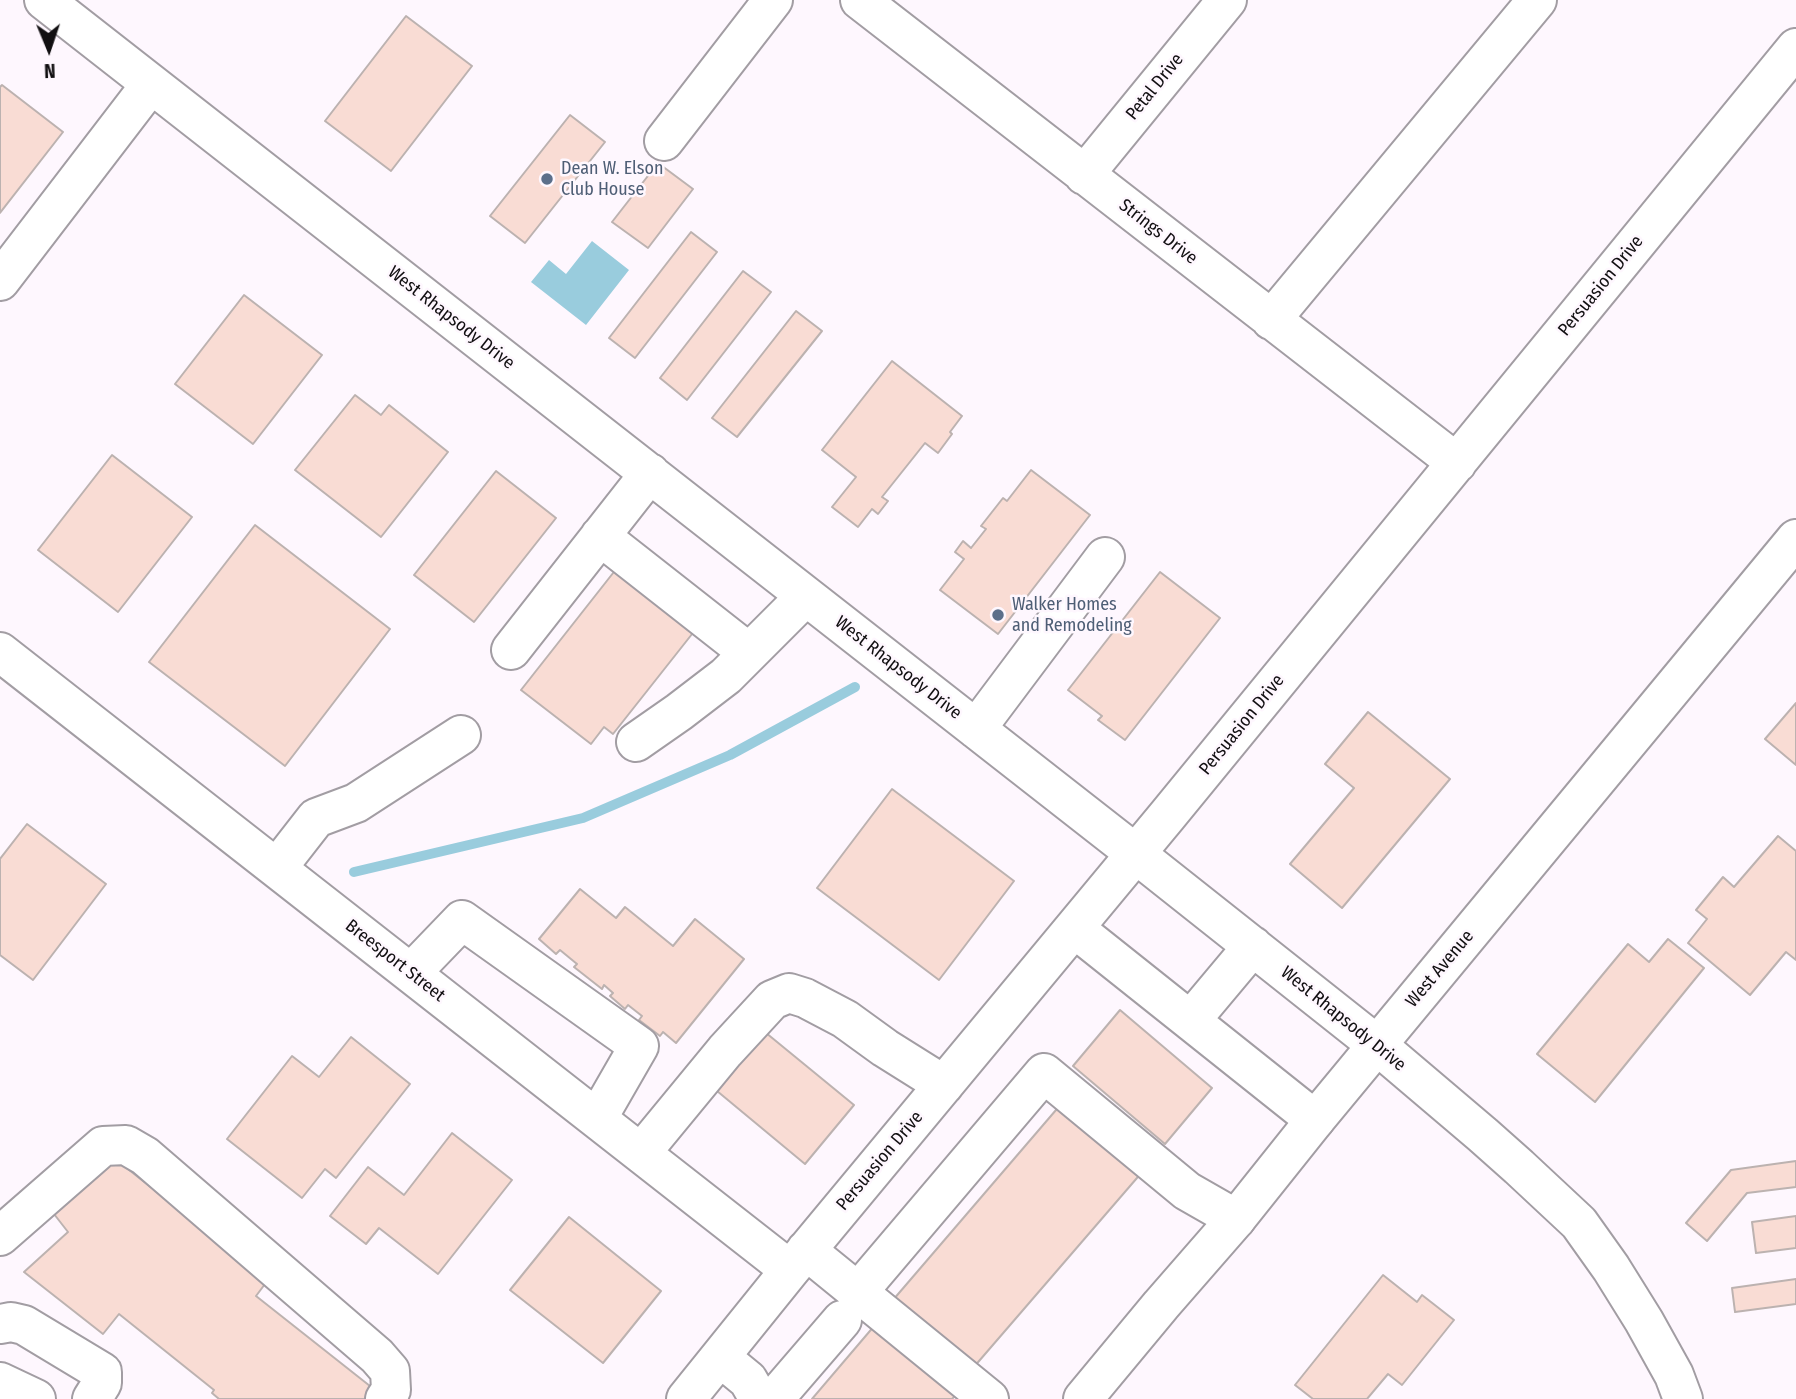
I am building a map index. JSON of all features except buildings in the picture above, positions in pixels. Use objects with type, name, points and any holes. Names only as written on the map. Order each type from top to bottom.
[{"type":"street","name":"West Rhapsody Drive","points":[[44,0],[1377,1045],[1510,1159],[1579,1223],[1644,1321],[1674,1375],[1683,1399]]},
{"type":"street","points":[[664,141],[773,0]]},
{"type":"street","name":"Strings Drive","points":[[860,0],[1457,463]]},
{"type":"street","name":"Petal Drive","points":[[1084,175],[1227,0]]},
{"type":"street","points":[[1271,320],[1537,0]]},
{"type":"street","name":"Persuasion Drive","points":[[692,1397],[720,1357],[798,1260],[1136,854],[1796,48]]},
{"type":"street","points":[[0,281],[151,84]]},
{"type":"street","points":[[511,650],[650,473]]},
{"type":"street","points":[[600,536],[749,653]]},
{"type":"street","name":"West Avenue","points":[[1083,1399],[1236,1219],[1796,540]]},
{"type":"street","points":[[976,729],[1105,556]]},
{"type":"street","points":[[636,742],[726,676],[806,596]]},
{"type":"street","name":"Breesport Street","points":[[0,652],[641,1153],[798,1260],[850,1306],[989,1399]]},
{"type":"street","points":[[276,868],[316,818],[356,803],[461,735]]},
{"type":"street","points":[[411,973],[462,920],[639,1046],[597,1119]]},
{"type":"street","points":[[1074,928],[1315,1120]]},
{"type":"street","points":[[1191,1020],[1253,946]]},
{"type":"street","points":[[641,1153],[725,1051],[772,1000],[789,993],[805,998],[845,1019],[944,1085]]},
{"type":"street","points":[[774,1399],[1044,1073],[1187,1191],[1236,1219]]},
{"type":"street","points":[[0,1236],[103,1146],[126,1145],[145,1156],[377,1356],[390,1371],[391,1390],[385,1399]]},
{"type":"street","points":[[0,1324],[11,1322],[24,1325],[102,1372],[102,1383],[92,1399]]},
{"type":"street","points":[[720,1357],[748,1380],[759,1399]]},
{"type":"street","points":[[0,1382],[36,1399]]},
{"type":"water","points":[[592,241],[629,270],[586,325],[531,282],[549,260],[566,274]]},
{"type":"waterway","points":[[354,872],[583,818],[730,755],[855,687]]},
{"type":"place","name":"Dean W. Elson Club House","points":[[547,179]]},
{"type":"place","name":"Walker Homes and Remodeling","points":[[998,615]]}]
